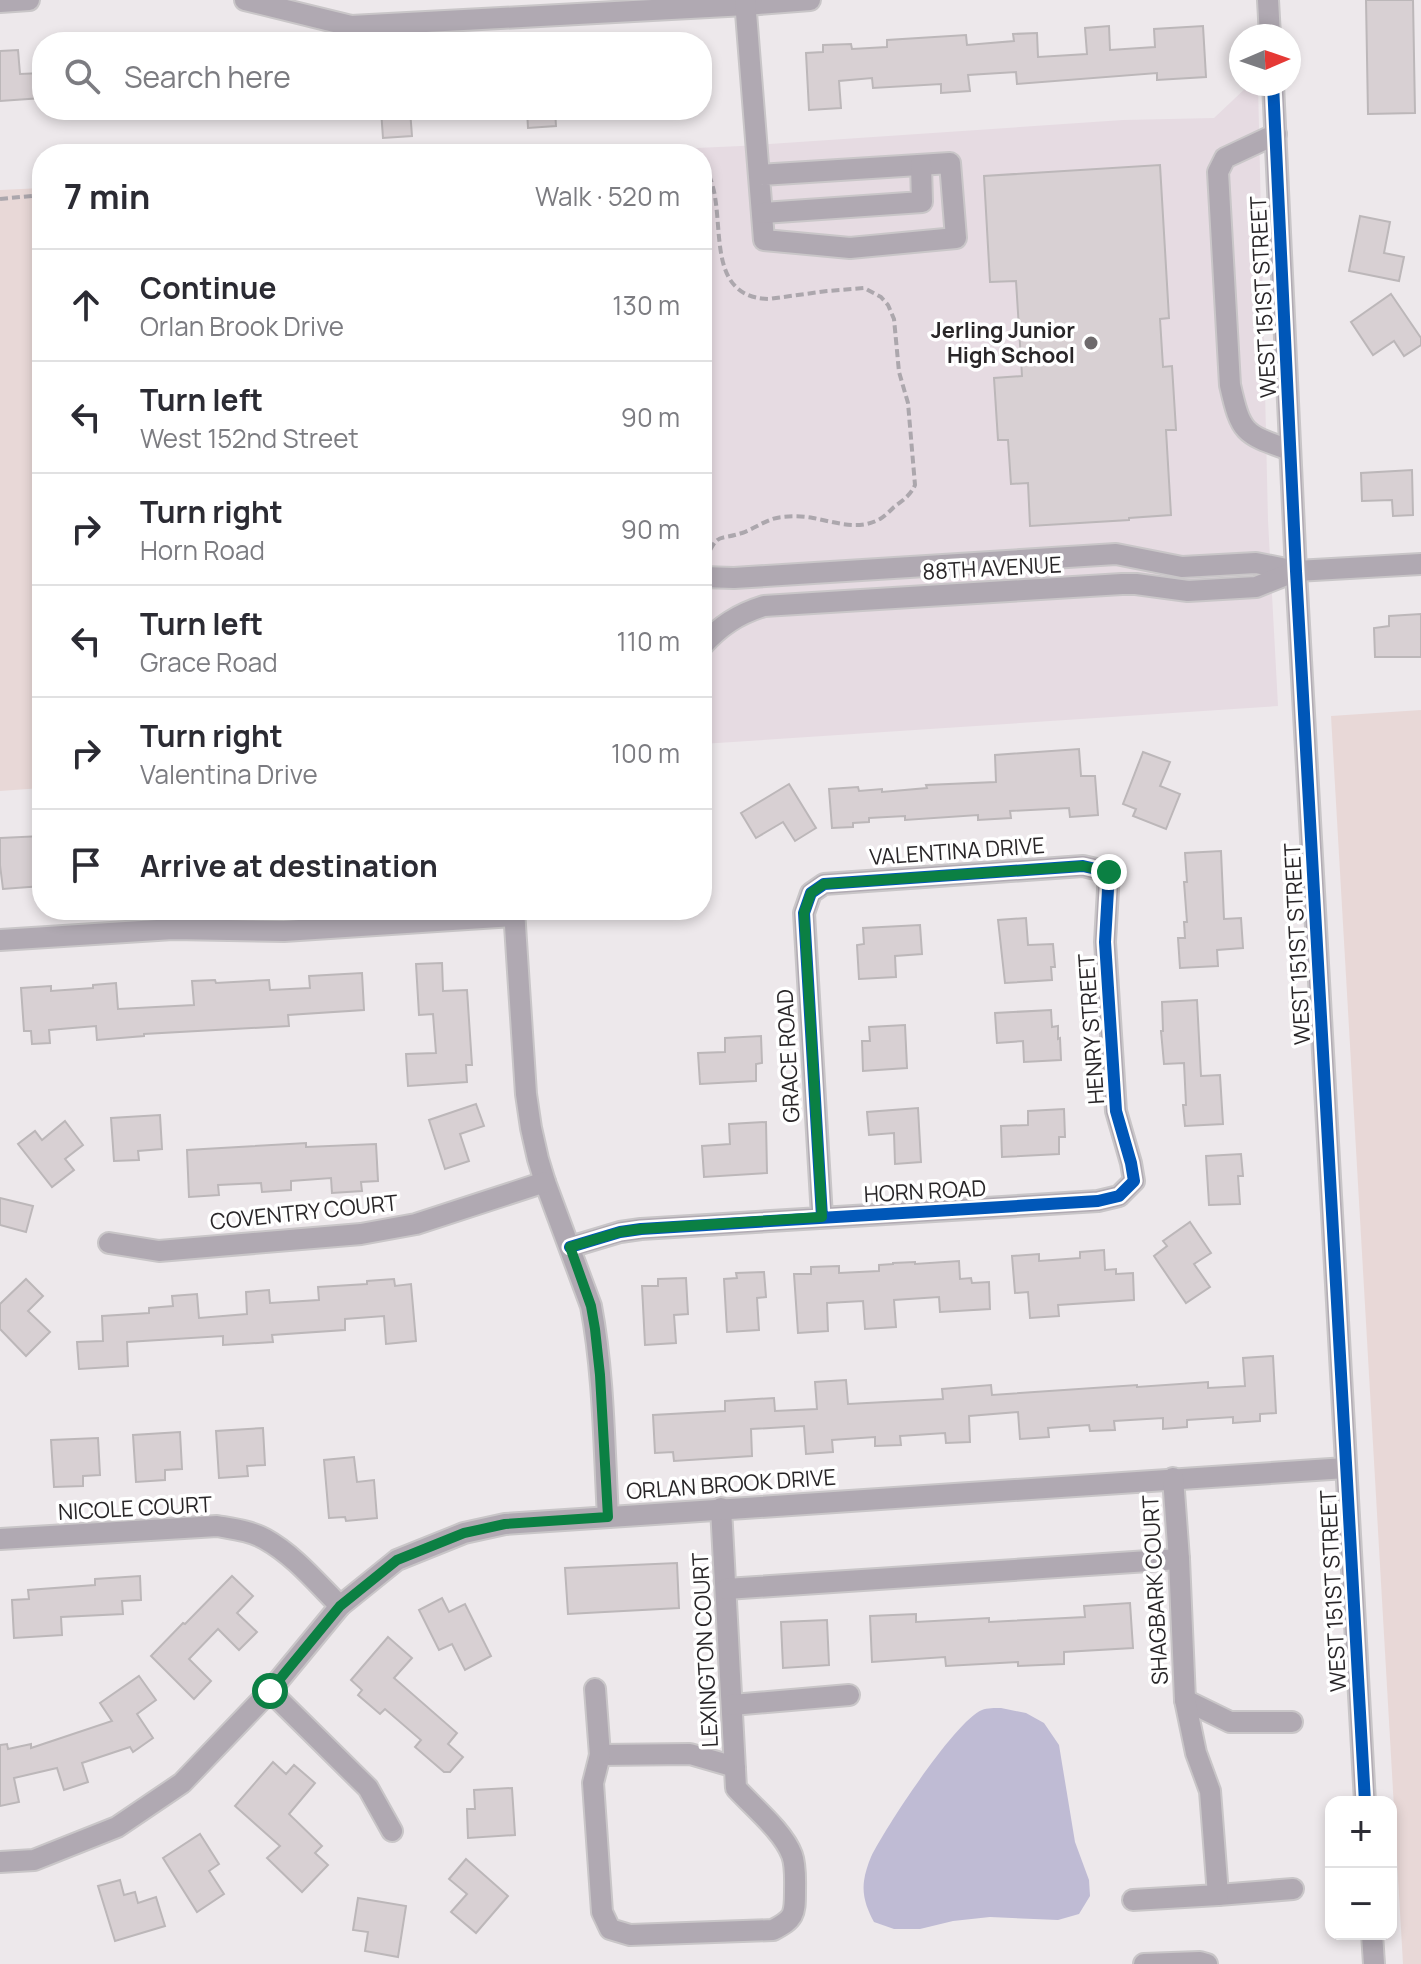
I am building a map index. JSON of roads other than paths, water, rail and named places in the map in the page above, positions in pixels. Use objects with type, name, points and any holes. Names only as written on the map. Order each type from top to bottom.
[{"type":"street","points":[[0,2],[29,0]]},
{"type":"street","points":[[245,0],[351,26],[810,0]]},
{"type":"street","points":[[1268,0],[1269,24]]},
{"type":"street","points":[[746,3],[764,240],[850,248],[956,238],[950,163],[760,175]]},
{"type":"street","name":"WEST 151ST STREET","points":[[1274,96],[1296,571],[1365,1796]]},
{"type":"street","points":[[1276,134],[1225,158],[1218,172],[1230,385],[1234,405],[1241,424],[1255,438],[1290,450]]},
{"type":"street","points":[[763,213],[922,202],[921,165]]},
{"type":"street","name":"88TH AVENUE","points":[[712,577],[1116,554],[1182,567],[1256,563],[1296,571],[1421,564]]},
{"type":"street","name":"88TH AVENUE","points":[[712,635],[729,620],[764,606],[1122,584],[1188,591],[1256,587],[1296,571]]},
{"type":"street","name":"VALENTINA DRIVE","points":[[811,893],[824,884],[1083,866],[1109,872]]},
{"type":"street","name":"HENRY STREET","points":[[1109,872],[1105,942],[1116,1111],[1134,1181]]},
{"type":"street","name":"GRACE ROAD","points":[[811,893],[804,913],[822,1217]]},
{"type":"street","points":[[0,940],[173,929],[284,931],[425,920]]},
{"type":"street","points":[[514,920],[526,1094],[538,1159],[591,1306],[597,1339],[608,1517]]},
{"type":"street","name":"HORN ROAD","points":[[570,1247],[641,1229],[1098,1201],[1119,1196],[1134,1181]]},
{"type":"street","name":"COVENTRY COURT","points":[[109,1243],[159,1251],[361,1234],[416,1224],[545,1182]]},
{"type":"street","name":"ORLAN BROOK DRIVE","points":[[0,1862],[34,1860],[117,1827],[182,1783],[270,1691],[340,1606],[397,1560],[464,1533],[505,1524],[721,1508],[1346,1468]]},
{"type":"street","name":"SHAGBARK COURT","points":[[1173,1478],[1185,1700],[1196,1753],[1210,1791],[1218,1895]]},
{"type":"street","name":"LEXINGTON COURT","points":[[600,1755],[593,1783],[602,1912],[610,1929],[630,1935],[773,1930],[788,1922],[795,1912],[792,1855],[780,1835],[736,1788],[721,1508]]},
{"type":"street","name":"NICOLE COURT","points":[[0,1539],[217,1526],[241,1530],[265,1539],[290,1557],[340,1606]]},
{"type":"street","points":[[726,1589],[1179,1559]]},
{"type":"street","points":[[595,1689],[600,1755],[690,1754],[735,1767]]},
{"type":"street","points":[[270,1691],[368,1788],[392,1831]]},
{"type":"street","points":[[732,1705],[849,1695]]},
{"type":"street","points":[[1185,1700],[1230,1722],[1292,1722]]},
{"type":"street","points":[[1133,1900],[1293,1889]]},
{"type":"street","points":[[1372,1940],[1374,1964]]},
{"type":"street","points":[[1144,1964],[1207,1964]]},
{"type":"place","name":"Jerling Junior High School","points":[[1091,343]]}]
